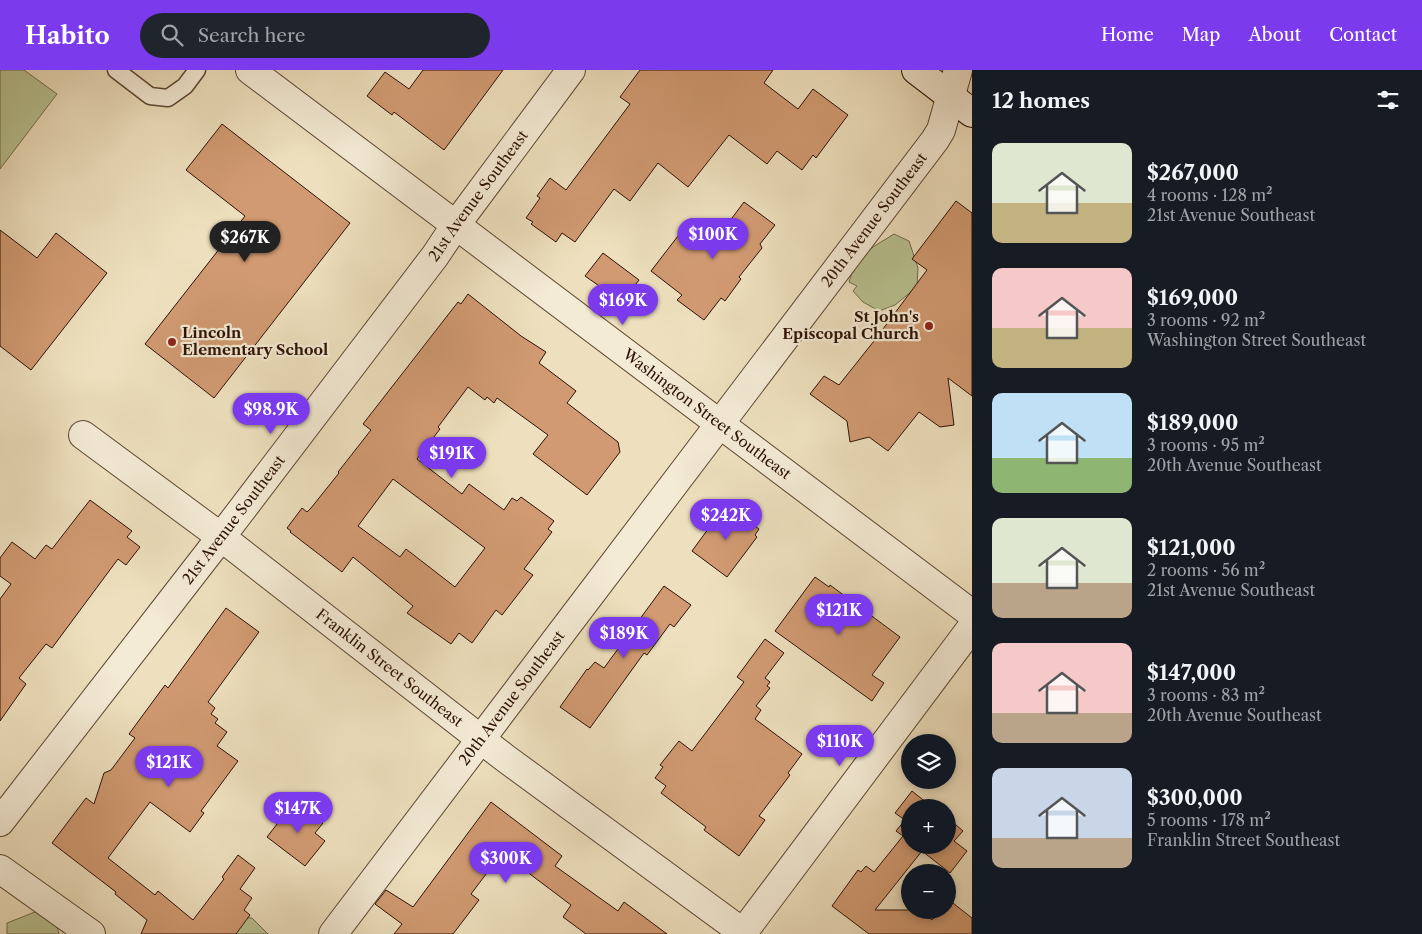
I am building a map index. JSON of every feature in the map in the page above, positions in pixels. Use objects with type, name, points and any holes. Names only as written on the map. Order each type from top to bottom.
[{"type":"street","name":"Washington Street Southeast","points":[[250,70],[972,614]]},
{"type":"street","name":"21st Avenue Southeast","points":[[0,822],[221,537],[435,256],[455,226],[571,70]]},
{"type":"street","points":[[916,70],[972,113]]},
{"type":"street","name":"20th Avenue Southeast","points":[[333,934],[935,140],[941,130],[958,70]]},
{"type":"street","name":"Franklin Street Southeast","points":[[83,436],[221,537],[479,739],[743,934]]},
{"type":"street","points":[[743,934],[972,627]]},
{"type":"street","points":[[0,869],[91,934]]},
{"type":"lane","points":[[116,70],[150,96],[168,98],[185,86],[198,70]]},
{"type":"green space","points":[[0,70],[24,70],[57,94],[0,169]]},
{"type":"green space","points":[[894,234],[909,241],[918,268],[917,287],[895,305],[879,311],[863,302],[853,291],[857,286],[849,282],[855,263],[873,247]]},
{"type":"green space","points":[[35,912],[55,919],[59,934],[7,934],[7,923]]},
{"type":"green space","points":[[235,917],[252,918],[268,934],[226,934]]},
{"type":"building","points":[[423,70],[503,70],[444,150],[394,112],[392,115],[367,96],[385,72],[409,89]]},
{"type":"building","points":[[640,70],[773,70],[764,83],[798,109],[813,89],[848,115],[816,158],[813,155],[802,170],[777,151],[767,164],[729,135],[688,187],[658,163],[630,201],[614,189],[575,242],[562,233],[556,242],[531,224],[533,222],[526,218],[540,198],[537,196],[550,178],[566,190],[630,104],[620,97]]},
{"type":"building","points":[[222,124],[350,223],[214,398],[145,344],[245,216],[186,170]]},
{"type":"building","name":"St John's Episcopal Church","points":[[956,201],[972,213],[972,396],[948,378],[954,425],[940,427],[919,412],[888,451],[869,437],[850,442],[847,421],[810,394],[824,376],[839,385],[874,341],[927,270],[912,259]]},
{"type":"building","points":[[744,202],[775,225],[760,244],[762,248],[739,277],[741,279],[725,301],[721,298],[704,320],[677,300],[682,295],[651,271],[688,223],[714,242]]},
{"type":"building","points":[[0,230],[37,258],[56,233],[107,273],[31,370],[0,346]]},
{"type":"building","points":[[603,253],[639,280],[622,302],[585,276]]},
{"type":"building","points":[[468,294],[521,336],[546,352],[539,363],[576,391],[567,403],[618,442],[620,452],[587,495],[533,454],[548,435],[497,398],[494,403],[487,397],[485,400],[468,387],[417,459],[462,494],[469,484],[504,510],[512,498],[517,501],[521,497],[554,521],[548,529],[552,532],[524,569],[533,575],[502,615],[496,610],[472,643],[459,633],[451,644],[407,613],[413,606],[353,557],[342,572],[287,528],[302,508],[307,512],[311,508],[339,473],[371,430],[363,424],[458,302],[461,304]],"holes":[[[393,479],[485,548],[455,587],[406,549],[400,557],[358,526]]]},
{"type":"building","points":[[90,500],[132,531],[127,537],[140,547],[126,565],[118,559],[52,648],[46,644],[19,678],[26,684],[0,721],[0,599],[11,584],[0,576],[0,558],[12,542],[35,559],[46,545],[52,549]]},
{"type":"building","points":[[730,508],[759,529],[755,535],[757,537],[727,577],[692,551],[722,510],[726,514]]},
{"type":"building","points":[[815,577],[829,587],[830,585],[900,637],[872,675],[884,683],[872,701],[775,631]]},
{"type":"building","points":[[664,586],[691,605],[674,627],[670,624],[647,655],[644,653],[590,728],[560,707],[587,669],[595,662],[604,668]]},
{"type":"building","points":[[226,608],[259,632],[208,702],[215,708],[211,714],[218,719],[215,723],[227,732],[217,746],[238,761],[201,811],[204,813],[190,832],[150,802],[108,858],[155,895],[158,891],[193,920],[224,879],[222,877],[238,855],[255,868],[240,889],[252,898],[244,910],[250,915],[236,934],[141,934],[147,920],[115,894],[116,892],[52,843],[86,798],[94,804],[104,773],[111,770],[135,738],[129,734],[165,685],[168,688]]},
{"type":"building","points":[[765,639],[784,653],[765,678],[770,682],[767,686],[770,688],[756,706],[761,710],[755,719],[802,754],[788,773],[790,775],[759,816],[765,820],[739,856],[704,830],[706,827],[661,793],[666,786],[655,778],[663,767],[660,765],[679,741],[692,751],[744,682],[737,677]]},
{"type":"building","points":[[912,791],[922,799],[906,799]]},
{"type":"building","points":[[294,802],[323,823],[315,833],[325,841],[305,866],[267,837]]},
{"type":"building","points":[[491,802],[562,856],[555,866],[618,911],[624,902],[667,934],[586,934],[563,917],[571,905],[502,853],[471,894],[479,900],[453,934],[394,934],[402,924],[375,904],[386,890],[413,907]]},
{"type":"building","points":[[901,805],[901,817],[895,813]]},
{"type":"building","points":[[901,825],[901,835],[896,831]]},
{"type":"building","points":[[956,825],[963,831],[956,839]]},
{"type":"building","points":[[901,838],[901,854],[920,854],[912,864],[901,864],[901,877],[875,910],[901,910],[901,919],[956,919],[956,905],[972,918],[972,934],[869,934],[832,906],[858,870],[861,872],[866,866],[874,872]]},
{"type":"building","points":[[956,843],[967,851],[956,865],[939,864],[926,854],[956,854]]},
{"type":"place","name":"St John's Episcopal Church","points":[[929,326]]},
{"type":"place","name":"Lincoln Elementary School","points":[[172,342]]}]
